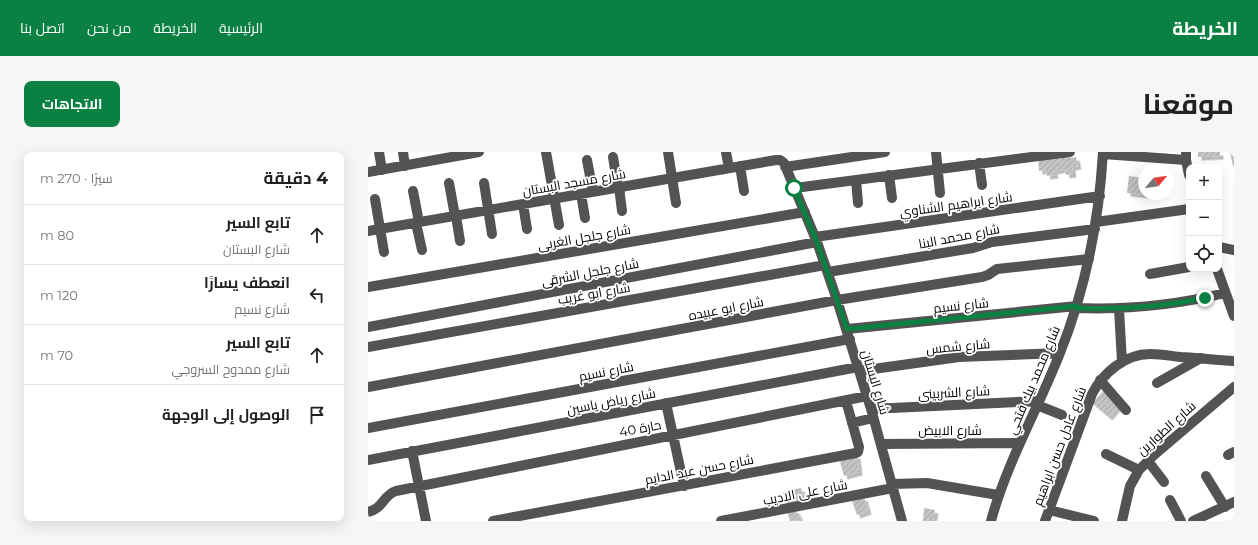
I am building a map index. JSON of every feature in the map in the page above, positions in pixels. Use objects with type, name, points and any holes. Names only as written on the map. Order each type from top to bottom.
[{"type":"street","points":[[379,152],[382,170]]},
{"type":"street","points":[[403,152],[405,166]]},
{"type":"street","points":[[368,172],[480,152]]},
{"type":"street","points":[[546,152],[559,225]]},
{"type":"street","points":[[668,152],[676,203]]},
{"type":"street","points":[[726,152],[729,168]]},
{"type":"street","name":"شارع مسجد البستان","points":[[368,231],[776,160],[780,160],[785,165],[822,157],[885,152]]},
{"type":"street","points":[[936,152],[940,193]]},
{"type":"street","points":[[794,188],[1070,152]]},
{"type":"street","points":[[1103,153],[1186,156]]},
{"type":"street","name":"شارع محمد بيك فتحي","points":[[991,521],[998,495],[1060,353],[1077,307],[1096,226],[1103,153]]},
{"type":"street","points":[[613,157],[622,210]]},
{"type":"street","points":[[587,160],[593,192]]},
{"type":"street","points":[[979,163],[982,185]]},
{"type":"street","name":"شارع البستان","points":[[785,165],[816,240],[837,300],[867,396],[902,521]]},
{"type":"street","points":[[740,166],[744,191]]},
{"type":"street","points":[[889,175],[892,198]]},
{"type":"street","points":[[856,180],[858,203]]},
{"type":"street","points":[[449,184],[460,241]]},
{"type":"street","points":[[484,184],[492,234]]},
{"type":"street","points":[[413,191],[422,250]]},
{"type":"street","points":[[581,194],[585,218]]},
{"type":"street","name":"شارع ابراهيم الشناوي","points":[[816,240],[1100,196]]},
{"type":"street","points":[[375,199],[384,252]]},
{"type":"street","points":[[523,204],[527,229]]},
{"type":"street","name":"شارع محمد البنا","points":[[826,268],[973,248],[992,242],[1096,226],[1186,210]]},
{"type":"street","name":"شارع جلجل الغربى","points":[[368,287],[804,212]]},
{"type":"street","name":"شارع جلجل الشرقى","points":[[368,327],[816,240]]},
{"type":"street","points":[[1222,248],[1234,250]]},
{"type":"street","name":"شارع ابو عبيده","points":[[368,387],[837,300],[982,277],[988,275],[996,269],[1089,259]]},
{"type":"street","name":"شارع ابو غريب","points":[[368,347],[826,268]]},
{"type":"street","points":[[1150,274],[1186,268]]},
{"type":"street","points":[[1218,272],[1234,316]]},
{"type":"street","name":"شارع نسيم","points":[[368,428],[848,334],[1077,307],[1119,309],[1162,305],[1190,301],[1225,292]]},
{"type":"street","points":[[1119,309],[1122,362]]},
{"type":"street","name":"شارع شمس","points":[[858,369],[959,357],[1060,353]]},
{"type":"street","name":"شارع عادل حسن ابراهيم","points":[[1044,521],[1092,394],[1100,380],[1110,370],[1131,358],[1149,354],[1234,361]]},
{"type":"street","points":[[1157,383],[1201,358]]},
{"type":"street","name":"شارع رياض ياسين","points":[[368,460],[666,403],[858,369]]},
{"type":"street","points":[[1100,380],[1126,410]]},
{"type":"street","name":"شارع الطوارين","points":[[1122,521],[1130,486],[1139,470],[1154,455],[1232,391]]},
{"type":"street","name":"حارة 40","points":[[368,512],[379,507],[388,494],[392,492],[867,396]]},
{"type":"street","name":"شارع حسن عبد الدايم","points":[[493,521],[856,453],[858,452],[859,447],[846,401]]},
{"type":"street","points":[[666,403],[684,486]]},
{"type":"street","points":[[1038,403],[1062,415]]},
{"type":"street","name":"شارع الشربينى","points":[[852,422],[872,414],[1038,403]]},
{"type":"street","name":"شارع الابيض","points":[[881,444],[1020,443]]},
{"type":"street","points":[[412,452],[426,521]]},
{"type":"street","points":[[1106,454],[1139,470]]},
{"type":"street","points":[[1148,461],[1164,482]]},
{"type":"street","points":[[1193,521],[1230,505],[1206,476]]},
{"type":"street","name":"شارع على الاديب","points":[[721,521],[892,486],[927,483],[998,495]]},
{"type":"street","points":[[1170,500],[1181,521]]},
{"type":"street","points":[[1049,510],[1094,521]]},
{"type":"building","points":[[1198,152],[1220,152],[1220,156],[1198,157]]},
{"type":"building","points":[[1230,152],[1234,152],[1234,166],[1233,166]]},
{"type":"building","points":[[1066,154],[1069,158],[1076,157],[1078,166],[1072,167],[1073,174],[1066,175],[1065,169],[1054,171],[1055,175],[1047,176],[1046,170],[1039,171],[1038,157],[1059,155],[1060,164],[1062,164],[1060,155]]},
{"type":"building","points":[[1129,176],[1138,177],[1138,194],[1127,193]]},
{"type":"building","points":[[1103,391],[1119,405],[1109,417],[1092,403]]},
{"type":"building","points":[[857,455],[859,472],[844,476],[839,458]]},
{"type":"building","points":[[801,488],[806,501],[787,505],[783,492]]},
{"type":"building","points":[[864,497],[868,511],[857,515],[852,501]]},
{"type":"building","points":[[924,508],[935,510],[933,521],[923,521]]},
{"type":"building","points":[[796,510],[801,520],[790,521],[787,512]]},
{"type":"route","points":[[794,188],[817,242],[847,329],[1077,306],[1076,308],[1098,309],[1141,308],[1205,298]]}]
